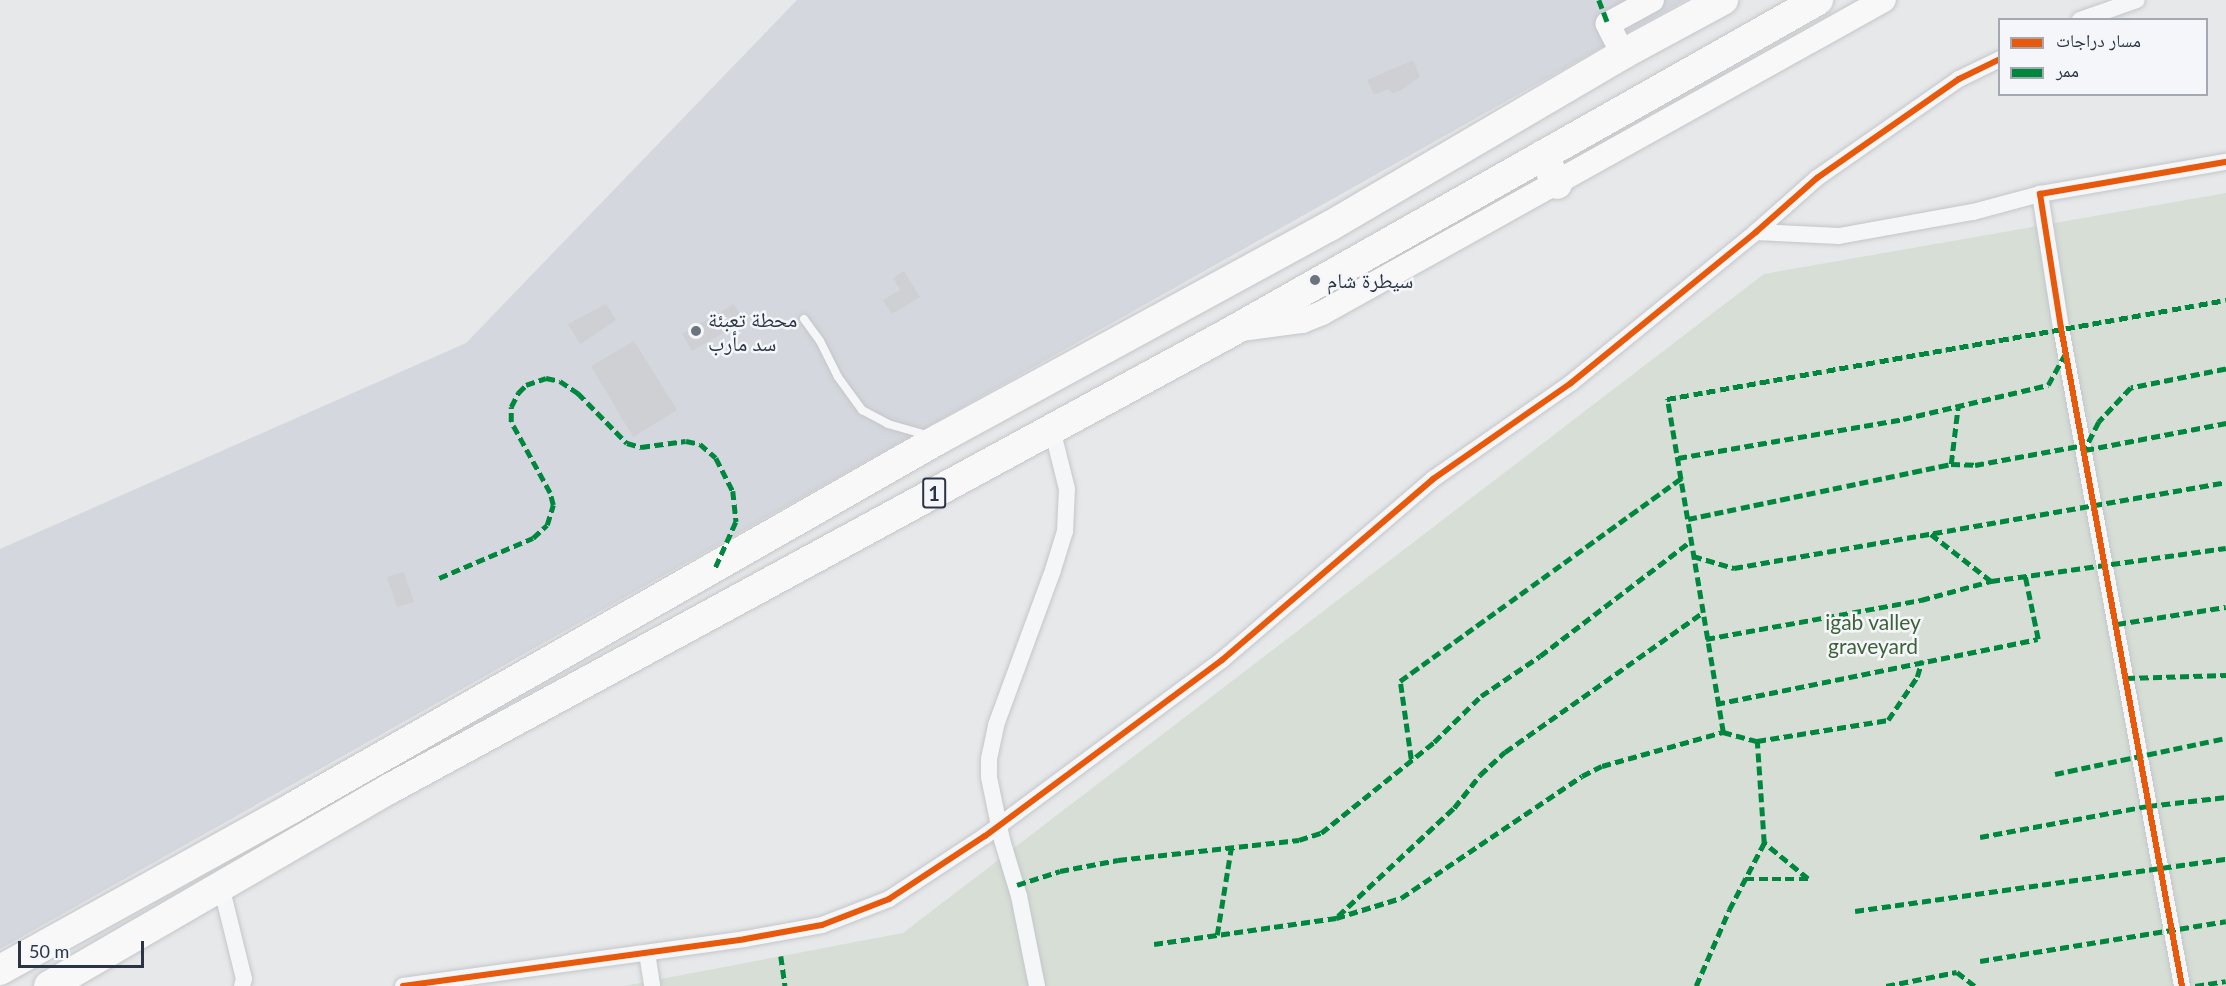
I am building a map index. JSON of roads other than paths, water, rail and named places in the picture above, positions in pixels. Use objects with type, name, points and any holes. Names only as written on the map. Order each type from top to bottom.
[{"type":"highway","name":"1","points":[[0,970],[292,808],[939,439],[1330,226],[1623,54],[1723,0]]},
{"type":"highway","name":"1","points":[[49,986],[388,789],[1227,334],[1818,0]]},
{"type":"highway","points":[[1623,54],[1647,96]]},
{"type":"highway","points":[[1543,155],[1557,184]]},
{"type":"main road","points":[[1623,54],[1608,24],[1652,0]]},
{"type":"main road","points":[[1227,334],[1254,327],[1302,321],[1322,313],[1884,0]]},
{"type":"street","points":[[2086,18],[2137,0]]},
{"type":"street","points":[[403,986],[745,939],[822,925],[889,899],[999,826],[1222,660],[1433,479],[1571,382],[1827,172],[1959,79],[1998,60]]},
{"type":"street","points":[[1756,232],[1839,236],[1973,212],[2040,194],[2226,162]]},
{"type":"street","points":[[2040,194],[2061,328],[2182,986]]},
{"type":"street","points":[[1037,986],[1020,896],[1005,855],[989,777],[992,742],[1060,551],[1065,531],[1067,489],[1052,429]]},
{"type":"street","points":[[221,886],[244,978],[242,986]]},
{"type":"street","points":[[647,953],[652,986]]},
{"type":"lane","points":[[804,319],[820,341],[838,377],[862,410],[888,424],[939,439]]},
{"type":"place","name":"سيطرة شام","points":[[1315,280]]},
{"type":"place","name":"محطة تعبئة سد مأرب","points":[[696,331]]},
{"type":"park label","name":"igab valley graveyard","points":[[1873,634]]}]
